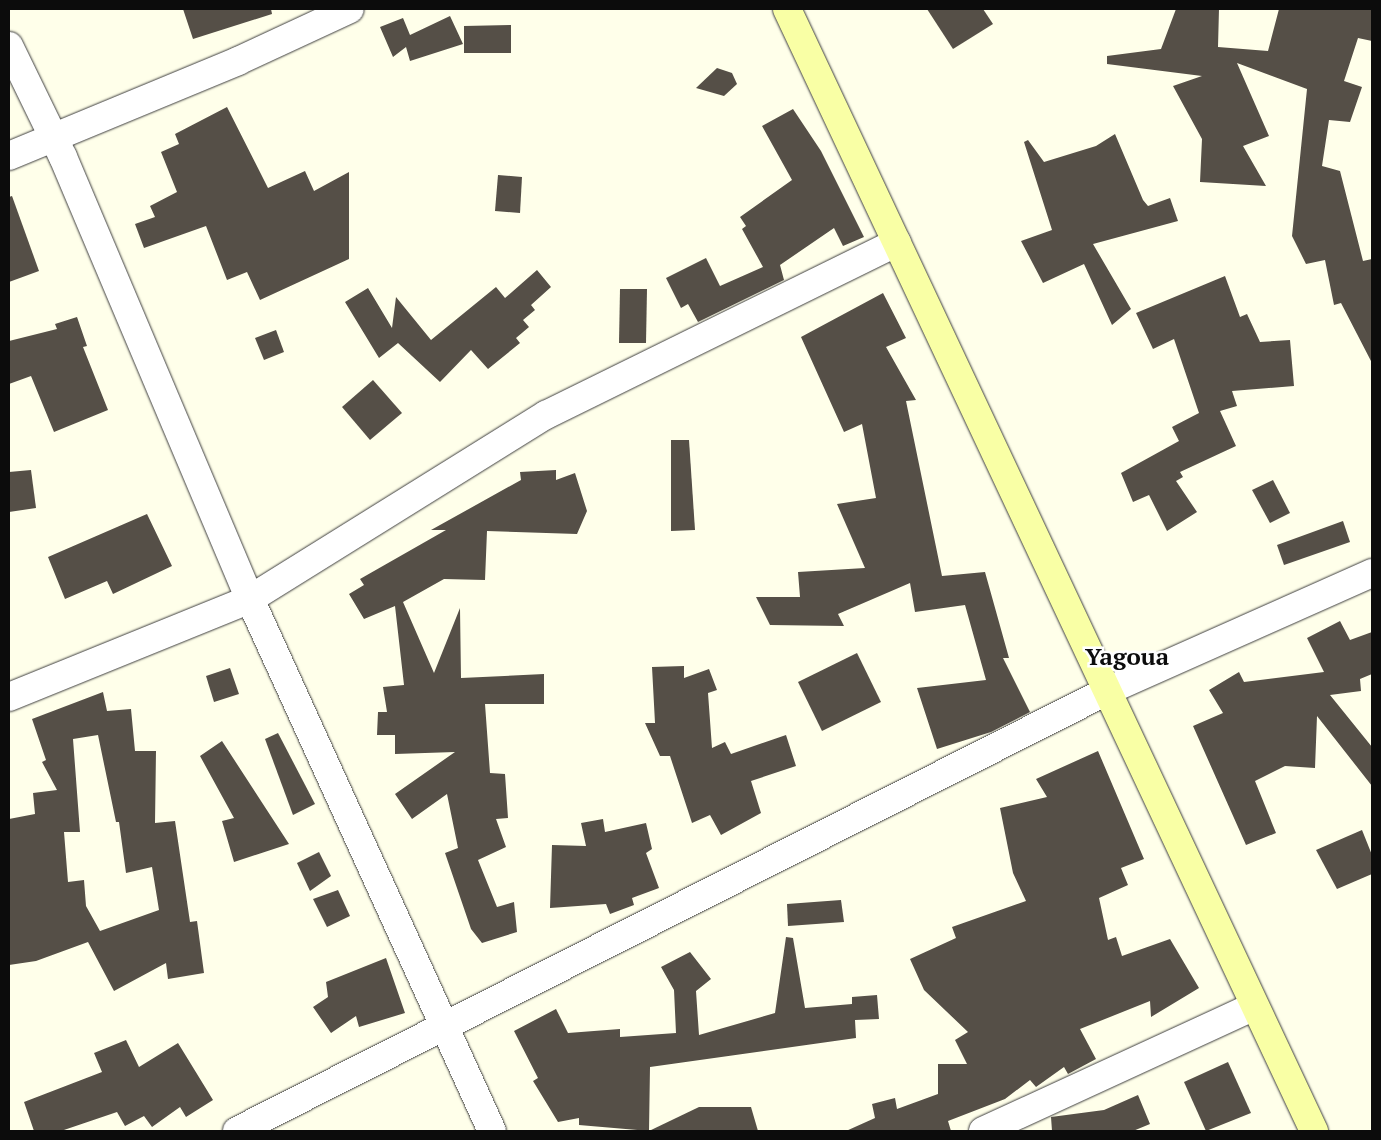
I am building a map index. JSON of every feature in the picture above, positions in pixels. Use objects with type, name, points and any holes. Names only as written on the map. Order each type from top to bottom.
[{"type":"street","points":[[9,156],[350,9]]},
{"type":"street","points":[[787,9],[1109,690],[1314,1131]]},
{"type":"street","points":[[9,46],[54,138],[250,599],[444,1030],[492,1131]]},
{"type":"street","points":[[9,697],[250,599],[546,415],[897,242]]},
{"type":"street","points":[[237,1131],[444,1030],[1109,690],[1372,573]]},
{"type":"street","points":[[983,1131],[1255,1006]]},
{"type":"building","points":[[183,9],[271,9],[272,14],[193,39]]},
{"type":"building","points":[[927,9],[983,9],[993,24],[953,49]]},
{"type":"building","points":[[1176,9],[1219,9],[1218,47],[1268,51],[1279,9],[1372,9],[1372,41],[1358,38],[1344,81],[1362,87],[1350,122],[1329,120],[1322,166],[1340,171],[1363,261],[1372,259],[1372,363],[1341,303],[1334,305],[1325,260],[1306,264],[1292,236],[1307,89],[1237,63],[1269,136],[1243,146],[1266,186],[1200,182],[1202,139],[1173,86],[1202,76],[1107,64],[1107,56],[1161,49]]},
{"type":"building","points":[[450,16],[463,44],[410,61],[406,47],[393,57],[380,27],[403,18],[410,35]]},
{"type":"building","points":[[511,25],[511,53],[464,53],[464,26]]},
{"type":"building","points":[[717,68],[732,73],[737,84],[724,96],[696,88]]},
{"type":"building","points":[[227,107],[268,188],[305,171],[314,191],[349,172],[349,259],[260,300],[247,272],[227,280],[206,226],[144,248],[135,224],[155,217],[150,206],[177,192],[161,152],[179,144],[175,134]]},
{"type":"building","points":[[793,109],[821,151],[864,237],[843,246],[834,228],[780,265],[784,280],[698,322],[688,304],[681,308],[666,278],[706,258],[720,286],[763,267],[742,229],[746,226],[740,217],[792,180],[762,126]]},
{"type":"building","points":[[1115,134],[1143,200],[1148,206],[1170,198],[1178,221],[1093,244],[1131,309],[1112,325],[1084,264],[1043,283],[1021,241],[1052,230],[1024,142],[1028,140],[1044,162],[1096,146]]},
{"type":"building","points":[[498,175],[522,177],[520,213],[495,211]]},
{"type":"building","points":[[12,196],[39,271],[9,282],[9,197]]},
{"type":"building","points":[[537,270],[551,287],[531,305],[535,310],[523,320],[529,327],[516,338],[520,343],[488,369],[471,350],[440,382],[398,343],[379,358],[345,302],[368,288],[392,328],[396,297],[431,340],[496,287],[505,298]]},
{"type":"building","points":[[1225,276],[1240,317],[1247,314],[1260,342],[1290,340],[1294,386],[1232,391],[1237,406],[1220,411],[1236,446],[1180,472],[1183,477],[1176,481],[1197,512],[1167,531],[1149,495],[1133,502],[1121,473],[1179,441],[1172,427],[1199,413],[1174,339],[1153,349],[1136,313]]},
{"type":"building","points":[[620,289],[647,289],[646,343],[619,343]]},
{"type":"building","points":[[883,293],[906,338],[886,347],[916,400],[906,401],[942,576],[985,572],[1009,658],[1003,658],[1030,712],[991,732],[937,749],[917,688],[986,680],[965,605],[915,612],[910,583],[838,614],[844,626],[770,625],[756,597],[800,597],[798,572],[865,568],[837,504],[876,498],[862,424],[844,432],[801,337]]},
{"type":"building","points":[[77,317],[87,346],[83,347],[108,410],[54,432],[31,376],[9,384],[9,341],[57,329],[55,324]]},
{"type":"building","points":[[276,330],[284,352],[264,360],[255,338]]},
{"type":"building","points":[[373,380],[402,413],[370,440],[342,407]]},
{"type":"building","points":[[671,440],[689,440],[695,530],[671,531]]},
{"type":"building","points":[[31,470],[36,508],[9,512],[9,472]]},
{"type":"building","points":[[556,470],[556,480],[575,473],[587,511],[577,534],[487,531],[485,580],[444,579],[403,602],[434,673],[460,608],[461,678],[544,674],[544,704],[485,704],[490,773],[505,774],[508,818],[496,819],[506,847],[478,860],[497,907],[514,902],[517,932],[482,943],[471,929],[445,853],[458,848],[447,794],[412,819],[395,794],[455,752],[395,754],[395,735],[377,735],[378,712],[387,712],[383,687],[404,685],[395,606],[364,619],[349,594],[364,585],[360,579],[446,530],[431,530],[521,480],[520,472]]},
{"type":"building","points":[[1273,480],[1290,513],[1270,523],[1252,490]]},
{"type":"building","points":[[147,514],[172,566],[113,594],[107,581],[65,599],[48,557]]},
{"type":"building","points":[[1343,521],[1350,542],[1284,565],[1277,545]]},
{"type":"building","points":[[1340,621],[1350,640],[1372,632],[1372,674],[1360,679],[1361,691],[1330,695],[1372,747],[1372,786],[1317,716],[1315,768],[1285,766],[1255,781],[1276,833],[1246,845],[1193,726],[1223,713],[1209,690],[1239,672],[1244,682],[1324,672],[1307,638]]},
{"type":"building","points":[[857,653],[881,702],[822,731],[798,682]]},
{"type":"building","points":[[684,666],[684,678],[709,669],[717,690],[708,693],[712,748],[725,742],[731,754],[786,735],[796,766],[751,781],[761,813],[721,835],[710,815],[692,823],[670,756],[660,756],[645,723],[655,723],[652,667]]},
{"type":"building","points":[[230,668],[239,694],[214,702],[206,676]]},
{"type":"building","points":[[103,692],[107,711],[131,709],[135,751],[156,751],[155,823],[175,821],[190,922],[197,921],[204,973],[168,979],[166,963],[114,991],[88,942],[36,961],[9,965],[9,819],[35,814],[33,793],[57,790],[42,762],[46,760],[32,719]],"holes":[[[98,735],[116,822],[119,822],[126,873],[152,867],[159,910],[100,931],[86,906],[84,880],[68,882],[64,832],[80,832],[73,739]]]},
{"type":"building","points":[[278,733],[315,804],[293,815],[265,739]]},
{"type":"building","points":[[222,741],[289,844],[234,862],[222,821],[234,818],[200,756]]},
{"type":"building","points":[[1098,751],[1144,859],[1121,868],[1128,885],[1099,898],[1108,940],[1116,937],[1122,956],[1170,939],[1199,988],[1151,1017],[1150,1001],[1080,1029],[1096,1059],[1068,1074],[1064,1067],[1036,1087],[1030,1080],[1005,1099],[948,1121],[951,1131],[846,1131],[875,1118],[872,1104],[895,1098],[897,1109],[938,1094],[938,1064],[967,1064],[955,1040],[968,1032],[924,990],[910,959],[956,938],[952,927],[1026,901],[1013,873],[1000,808],[1047,797],[1036,779]]},
{"type":"building","points":[[603,819],[605,832],[646,823],[652,849],[646,853],[659,888],[632,898],[634,905],[610,914],[606,904],[550,908],[552,845],[586,846],[581,823]]},
{"type":"building","points":[[1362,830],[1372,855],[1372,874],[1337,889],[1316,850]]},
{"type":"building","points":[[319,852],[331,876],[310,891],[297,863]]},
{"type":"building","points":[[338,890],[350,916],[327,927],[313,899]]},
{"type":"building","points":[[841,900],[844,922],[788,926],[787,904]]},
{"type":"building","points":[[786,937],[793,938],[805,1008],[852,1004],[852,997],[877,995],[879,1019],[855,1020],[856,1038],[650,1067],[649,1131],[579,1125],[579,1118],[558,1122],[533,1081],[538,1078],[514,1031],[556,1009],[568,1033],[620,1029],[620,1037],[676,1033],[674,990],[661,967],[690,952],[711,979],[696,991],[699,1035],[775,1013]]},
{"type":"building","points":[[386,958],[405,1013],[359,1027],[356,1016],[331,1033],[313,1007],[328,997],[326,982]]},
{"type":"building","points":[[126,1040],[139,1067],[178,1043],[213,1100],[186,1117],[180,1107],[152,1127],[144,1116],[125,1126],[117,1112],[61,1131],[34,1131],[24,1102],[102,1072],[94,1053]]},
{"type":"building","points":[[1228,1062],[1251,1113],[1206,1131],[1184,1082]]},
{"type":"building","points":[[1138,1095],[1150,1124],[1133,1131],[1052,1131],[1051,1117],[1104,1110]]},
{"type":"building","points":[[699,1107],[751,1107],[758,1131],[649,1131]]},
{"type":"district","name":"Yagoua","points":[[1127,657]]}]
